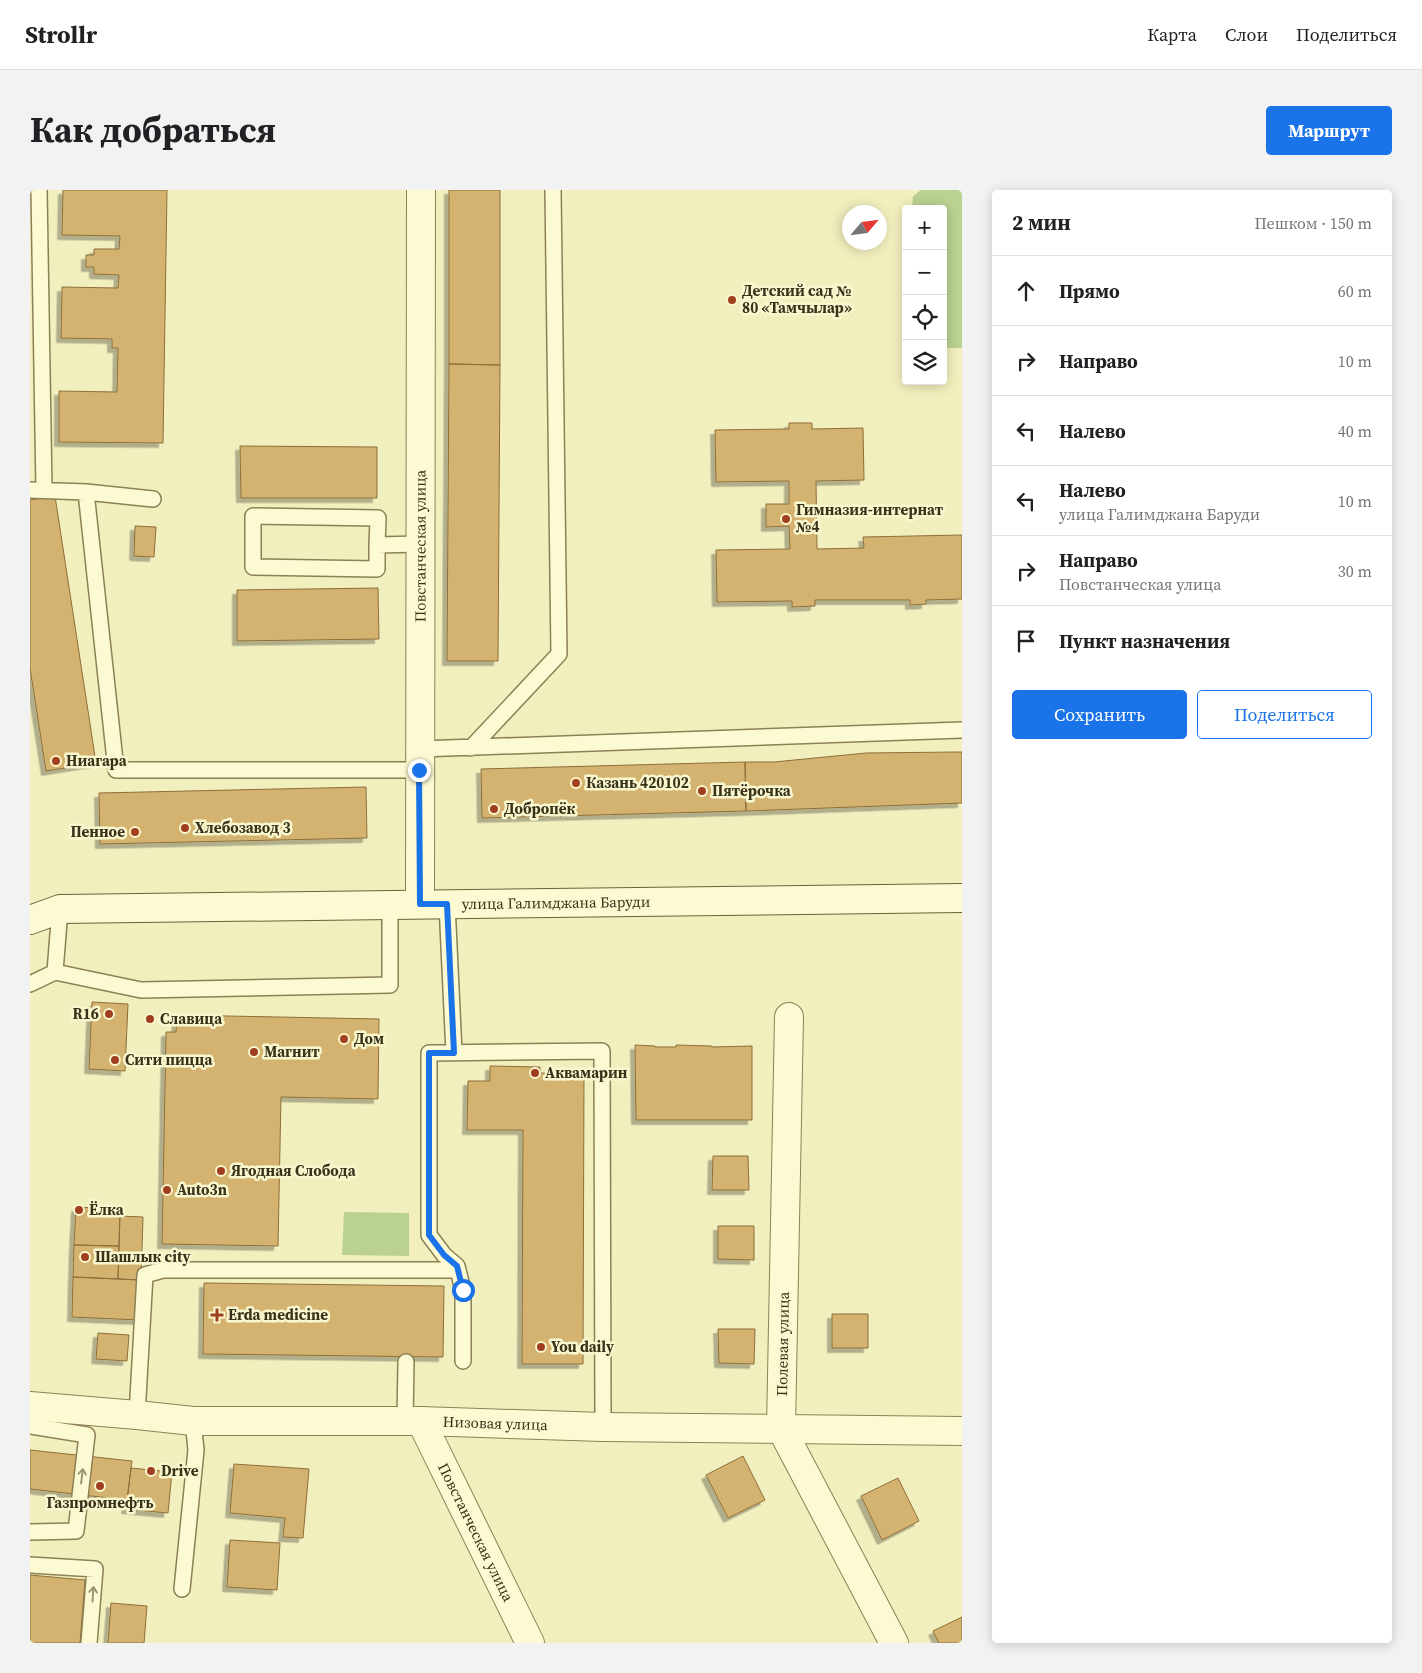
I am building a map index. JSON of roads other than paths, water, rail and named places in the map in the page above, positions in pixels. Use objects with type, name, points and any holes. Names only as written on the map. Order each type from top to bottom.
[{"type":"street","name":"Повстанческая улица","points":[[420,904],[421,190]]},
{"type":"street","name":"улица Галимджана Баруди","points":[[30,898],[60,909]]},
{"type":"street","name":"улица Галимджана Баруди","points":[[30,920],[60,909],[962,898]]},
{"type":"street","name":"Полевая улица","points":[[789,1017],[781,1428],[894,1643]]},
{"type":"street","name":"Низовая улица","points":[[30,1406],[193,1421],[413,1421],[603,1427],[962,1432]]},
{"type":"street","name":"Повстанческая улица","points":[[413,1421],[530,1643]]},
{"type":"lane","points":[[38,190],[37,490],[86,492],[153,500]]},
{"type":"lane","points":[[471,748],[560,654],[553,190]]},
{"type":"lane","points":[[86,492],[116,770],[420,760],[471,748],[962,730]]},
{"type":"lane","points":[[253,516],[378,518],[377,545],[377,569],[253,567],[253,516]]},
{"type":"lane","points":[[377,545],[420,544]]},
{"type":"lane","points":[[30,984],[55,972],[141,990],[390,986],[390,904]]},
{"type":"lane","points":[[447,904],[454,1053]]},
{"type":"lane","points":[[55,972],[60,909]]},
{"type":"lane","points":[[463,1361],[463,1290],[457,1266],[444,1255],[429,1235],[429,1053],[602,1051],[603,1427]]},
{"type":"lane","points":[[137,1415],[145,1275],[163,1270],[458,1270]]},
{"type":"lane","points":[[406,1362],[413,1421]]},
{"type":"lane","points":[[182,1589],[196,1450],[193,1421]]},
{"type":"lane","points":[[30,1426],[87,1435],[76,1530],[30,1532]]},
{"type":"lane","points":[[30,1565],[95,1569],[90,1643]]},
{"type":"place","name":"Детский сад № 80 «Тамчылар»","points":[[732,300]]},
{"type":"place","name":"Гимназия-интернат №4","points":[[786,519]]},
{"type":"place","name":"Ниагара","points":[[56,761]]},
{"type":"place","name":"Казань 420102","points":[[576,783]]},
{"type":"place","name":"Пятёрочка","points":[[702,791]]},
{"type":"place","name":"Добропёк","points":[[494,809]]},
{"type":"place","name":"Хлебозавод 3","points":[[185,828]]},
{"type":"place","name":"Пенное","points":[[135,832]]},
{"type":"place","name":"R16","points":[[109,1014]]},
{"type":"place","name":"Славица","points":[[150,1019]]},
{"type":"place","name":"Дом","points":[[344,1039]]},
{"type":"place","name":"Магнит","points":[[254,1052]]},
{"type":"place","name":"Сити пицца","points":[[115,1060]]},
{"type":"place","name":"Аквамарин","points":[[535,1073]]},
{"type":"place","name":"Ягодная Слобода","points":[[221,1171]]},
{"type":"place","name":"Auto3n","points":[[167,1190]]},
{"type":"place","name":"Ёлка","points":[[79,1210]]},
{"type":"place","name":"Шашлык city","points":[[85,1257]]},
{"type":"place","name":"Erda medicine","points":[[217,1315]]},
{"type":"place","name":"You daily","points":[[541,1347]]},
{"type":"place","name":"Drive","points":[[151,1471]]},
{"type":"place","name":"Газпромнефть","points":[[100,1486]]}]
